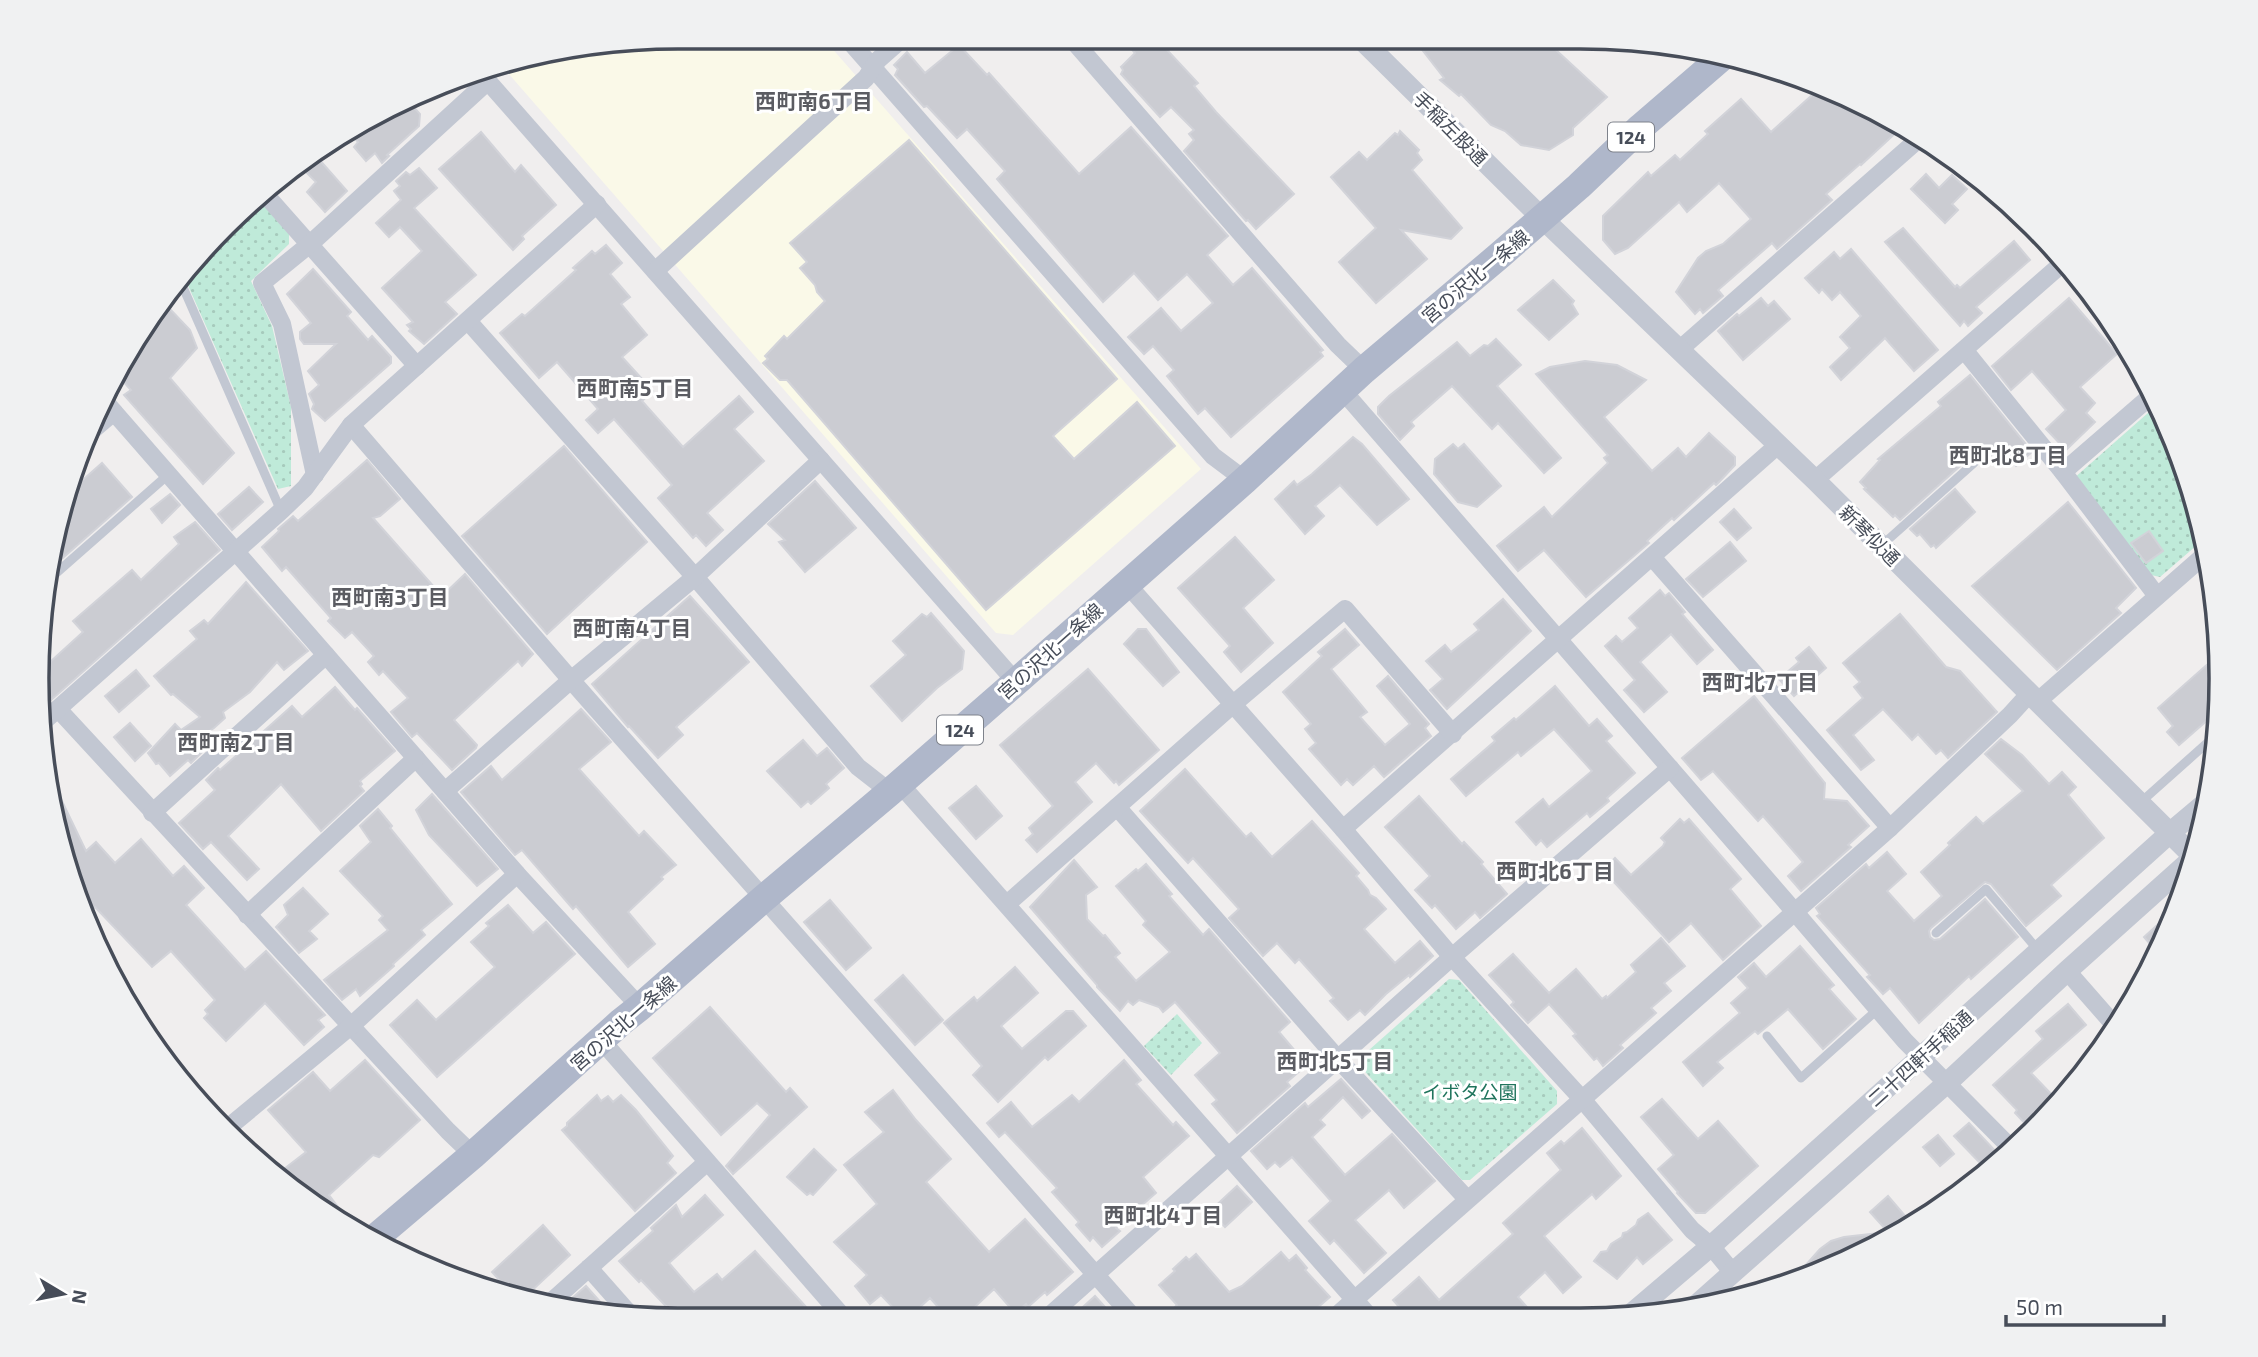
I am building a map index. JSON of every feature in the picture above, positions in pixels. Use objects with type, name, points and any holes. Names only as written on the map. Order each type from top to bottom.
[{"type":"main road","name":"宮の沢北一条線","points":[[381,1233],[1016,682],[1245,480],[1364,370],[1542,218],[1714,64]]},
{"type":"street","points":[[856,49],[1213,456],[1245,480]]},
{"type":"street","points":[[655,271],[866,78],[878,60],[890,49]]},
{"type":"street","points":[[1080,49],[1338,345],[1364,370]]},
{"type":"street","name":"手稲左股通","points":[[1371,49],[1542,218]]},
{"type":"street","points":[[486,79],[1016,682]]},
{"type":"street","points":[[315,475],[282,324],[262,283],[310,244],[476,82]]},
{"type":"street","points":[[1679,350],[1912,145]]},
{"type":"street","points":[[270,199],[417,366]]},
{"type":"street","points":[[50,716],[281,511],[305,488],[351,425],[597,204]]},
{"type":"street","name":"新琴似通","points":[[1542,218],[1815,480],[2186,849]]},
{"type":"street","points":[[1815,480],[2057,268]]},
{"type":"street","points":[[468,321],[695,577],[858,767],[895,788],[1007,904],[1362,1308]]},
{"type":"street","points":[[1965,351],[2063,472],[2157,596]]},
{"type":"street","points":[[1343,391],[1560,639],[1877,1010],[1920,1058],[2005,1143]]},
{"type":"street","points":[[2063,472],[2145,401]]},
{"type":"street","points":[[110,408],[517,874],[640,1007]]},
{"type":"street","points":[[351,425],[763,899],[1125,1308]]},
{"type":"street","points":[[1343,830],[1778,444]]},
{"type":"street","points":[[445,791],[571,680],[695,577],[821,460]]},
{"type":"street","points":[[1652,557],[1890,828]]},
{"type":"street","points":[[1346,1308],[1890,828],[2010,715],[2198,561]]},
{"type":"street","points":[[1126,583],[1452,957],[1581,1099],[1692,1230],[1711,1245],[1733,1273]]},
{"type":"street","points":[[1007,904],[1345,609],[1453,734]]},
{"type":"street","points":[[152,813],[326,655]]},
{"type":"street","points":[[58,709],[473,1155]]},
{"type":"street","points":[[247,915],[416,758]]},
{"type":"street","points":[[1058,1308],[1452,957],[1670,768]]},
{"type":"street","points":[[1117,807],[1338,1059],[1467,1199]]},
{"type":"street","name":"二十四軒手稲通","points":[[1642,1305],[2194,812]]},
{"type":"street","name":"二十四軒手稲通","points":[[1708,1295],[1947,1083],[2179,870]]},
{"type":"street","points":[[233,1124],[352,1025],[517,874]]},
{"type":"street","points":[[2067,971],[2109,1019]]},
{"type":"street","points":[[602,1041],[829,1308]]},
{"type":"street","points":[[557,1296],[706,1163]]},
{"type":"street","points":[[589,1268],[623,1306]]},
{"type":"lane","points":[[184,289],[281,511]]},
{"type":"lane","points":[[1881,546],[1974,463]]},
{"type":"lane","points":[[58,571],[169,474]]},
{"type":"lane","points":[[2141,802],[2206,744]]},
{"type":"lane","points":[[1936,933],[1986,889],[2039,951]]},
{"type":"lane","points":[[1767,1036],[1801,1078],[1877,1010]]},
{"type":"shaded area","points":[[833,49],[1201,469],[1013,635],[996,633],[508,73],[596,54],[637,50]]},
{"type":"green space","points":[[263,205],[289,234],[289,244],[251,281],[272,326],[291,407],[291,486],[278,489],[188,284],[233,233]]},
{"type":"green space","points":[[2149,412],[2176,476],[2195,547],[2160,577],[2151,575],[2073,479]]},
{"type":"green space","name":"イボタ公園","points":[[1449,979],[1459,980],[1557,1091],[1557,1104],[1470,1180],[1462,1180],[1360,1066],[1360,1058]]},
{"type":"green space","points":[[1177,1014],[1202,1043],[1171,1075],[1144,1046]]},
{"type":"building","points":[[954,49],[963,49],[987,75],[989,73],[1079,174],[1131,127],[1228,236],[1207,255],[1233,285],[1252,268],[1323,350],[1320,352],[1323,356],[1231,437],[1205,408],[1198,414],[1167,376],[1174,370],[1153,346],[1144,354],[1128,337],[1161,308],[1181,331],[1213,303],[1187,274],[1158,300],[1134,273],[1103,302],[997,179],[1005,171],[967,129],[957,138],[927,106],[924,107],[895,75],[898,69],[894,65],[907,52],[925,73]]},
{"type":"building","points":[[1132,49],[1166,49],[1198,83],[1194,86],[1216,112],[1294,194],[1256,229],[1184,151],[1194,140],[1189,134],[1194,130],[1171,107],[1160,117],[1121,74],[1121,67],[1135,53]]},
{"type":"building","points":[[1422,49],[1555,49],[1607,97],[1573,128],[1573,135],[1549,150],[1521,145],[1505,131],[1491,125],[1461,94],[1459,96],[1440,80],[1444,78]]},
{"type":"building","points":[[1813,94],[1895,134],[1826,194],[1832,200],[1777,249],[1772,243],[1718,290],[1723,296],[1703,313],[1700,309],[1695,314],[1676,292],[1698,258],[1706,251],[1723,244],[1751,219],[1719,183],[1687,212],[1679,202],[1628,248],[1615,254],[1603,240],[1603,216],[1648,172],[1651,176],[1675,155],[1680,160],[1708,134],[1705,131],[1741,99],[1771,132]]},
{"type":"building","points":[[414,108],[420,114],[419,126],[387,155],[389,156],[382,163],[375,153],[366,161],[354,147],[358,142],[355,139],[400,114]]},
{"type":"building","points":[[1400,131],[1419,150],[1417,153],[1422,160],[1412,170],[1462,228],[1451,239],[1401,230],[1427,259],[1376,303],[1339,262],[1376,228],[1331,177],[1359,152],[1367,160]]},
{"type":"building","points":[[481,132],[515,172],[521,165],[556,205],[522,236],[524,239],[513,250],[439,169]]},
{"type":"building","points":[[909,140],[1117,379],[1053,436],[1074,459],[1137,402],[1175,446],[986,610],[787,380],[780,380],[763,363],[768,359],[765,356],[784,336],[787,339],[825,301],[800,268],[807,262],[790,243]]},
{"type":"building","points":[[321,161],[347,191],[325,212],[307,192],[316,182],[306,172]]},
{"type":"building","points":[[419,168],[437,188],[414,208],[476,275],[445,302],[457,314],[424,344],[409,331],[411,329],[407,325],[413,322],[382,288],[422,251],[400,227],[389,237],[376,223],[401,200],[394,191],[400,186],[396,181],[406,172],[410,175]]},
{"type":"building","points":[[1926,174],[1939,188],[1952,175],[1967,189],[1952,204],[1958,210],[1945,223],[1911,189]]},
{"type":"building","points":[[1903,228],[1955,287],[1957,285],[1960,288],[2014,241],[2030,260],[1976,307],[1982,313],[1968,326],[1964,321],[1960,326],[1885,242]]},
{"type":"building","points":[[606,245],[622,263],[610,274],[630,297],[621,304],[647,335],[622,357],[653,391],[642,401],[683,447],[739,396],[753,412],[734,429],[764,461],[707,513],[723,530],[706,546],[696,535],[693,538],[658,498],[672,485],[614,419],[598,433],[586,420],[598,409],[557,362],[539,378],[500,333],[522,314],[525,316],[576,270],[573,268],[592,251],[595,254]]},
{"type":"building","points":[[1851,249],[1938,350],[1914,371],[1885,338],[1841,380],[1830,367],[1850,348],[1840,337],[1861,316],[1840,292],[1832,300],[1822,289],[1819,293],[1805,278],[1834,252],[1840,259]]},
{"type":"building","points":[[313,269],[351,312],[347,316],[368,340],[372,336],[391,357],[391,363],[325,421],[312,409],[314,404],[309,394],[319,385],[308,371],[336,344],[304,344],[300,339],[300,332],[311,323],[287,294]]},
{"type":"building","points":[[1553,280],[1574,301],[1572,304],[1578,314],[1549,340],[1518,310]]},
{"type":"building","points":[[1761,298],[1768,306],[1774,301],[1790,319],[1743,360],[1718,331]]},
{"type":"building","points":[[2069,298],[2117,354],[2080,387],[2095,403],[2086,413],[2095,422],[2066,450],[2046,429],[2066,410],[2032,371],[2011,390],[1992,366]]},
{"type":"building","points":[[169,309],[190,330],[197,348],[170,378],[234,453],[203,484],[124,395],[131,390],[124,382]]},
{"type":"building","points":[[1496,339],[1521,365],[1497,386],[1561,458],[1544,473],[1498,423],[1492,429],[1452,386],[1411,422],[1414,426],[1400,440],[1378,414],[1378,407],[1389,396],[1457,342],[1470,356]]},
{"type":"building","points":[[1585,361],[1617,365],[1646,380],[1604,417],[1652,471],[1678,448],[1686,457],[1709,433],[1735,457],[1735,465],[1716,485],[1714,483],[1674,520],[1672,518],[1647,541],[1649,543],[1586,597],[1544,550],[1518,571],[1497,546],[1544,507],[1552,517],[1608,463],[1604,458],[1608,455],[1536,374],[1550,367]]},
{"type":"building","points":[[1970,375],[2032,452],[2016,466],[1999,449],[1988,458],[1981,451],[1969,458],[1900,520],[1895,515],[1893,517],[1860,482],[1880,460],[1878,459],[1941,406],[1938,402]]},
{"type":"building","points":[[1353,437],[1409,499],[1377,525],[1340,485],[1315,506],[1324,516],[1305,534],[1275,499],[1294,481],[1297,485],[1312,474]]},
{"type":"building","points":[[1453,444],[1458,449],[1464,444],[1501,486],[1477,507],[1458,502],[1434,474],[1435,459]]},
{"type":"building","points":[[564,446],[647,542],[547,634],[462,536]]},
{"type":"building","points":[[367,460],[400,499],[380,516],[373,518],[442,596],[465,574],[533,654],[522,666],[518,661],[454,720],[477,745],[452,770],[417,733],[412,737],[391,712],[408,698],[383,671],[379,675],[368,662],[374,656],[352,632],[345,638],[328,621],[331,618],[286,567],[282,571],[262,547],[293,516],[298,521]]},
{"type":"building","points":[[102,463],[132,497],[60,560],[70,516],[80,482]]},
{"type":"building","points":[[815,481],[856,528],[805,572],[779,542],[785,540],[768,524]]},
{"type":"building","points":[[249,487],[263,502],[232,530],[218,514]]},
{"type":"building","points":[[1955,489],[1975,512],[1936,548],[1934,545],[1931,547],[1920,534],[1917,536],[1910,529]]},
{"type":"building","points":[[170,494],[180,505],[162,523],[151,509]]},
{"type":"building","points":[[2068,502],[2136,588],[2116,608],[2121,613],[2057,670],[1972,586]]},
{"type":"building","points":[[1734,509],[1751,528],[1737,540],[1720,522]]},
{"type":"building","points":[[195,522],[220,550],[50,701],[49,663],[83,632],[73,621],[132,570],[141,580],[179,544],[174,537]]},
{"type":"building","points":[[2149,531],[2163,551],[2146,563],[2131,543]]},
{"type":"building","points":[[1235,537],[1274,580],[1243,608],[1273,643],[1241,672],[1224,652],[1230,646],[1178,588]]},
{"type":"building","points":[[1730,542],[1746,561],[1703,597],[1686,579]]},
{"type":"building","points":[[246,582],[308,651],[284,670],[277,662],[250,692],[223,712],[225,718],[193,742],[202,752],[191,763],[188,760],[170,776],[148,753],[175,724],[181,730],[200,717],[171,695],[154,676],[197,639],[190,631],[204,620],[208,624]]},
{"type":"building","points":[[1660,590],[1665,596],[1669,593],[1685,612],[1682,614],[1713,650],[1697,664],[1671,634],[1640,662],[1667,692],[1644,712],[1624,690],[1635,680],[1605,646],[1616,636],[1622,642],[1638,628],[1629,618]]},
{"type":"building","points":[[690,596],[749,662],[676,727],[683,735],[658,758],[592,684]]},
{"type":"building","points":[[1503,599],[1531,631],[1447,709],[1430,690],[1443,679],[1426,661],[1445,645],[1451,652],[1479,630],[1474,624]]},
{"type":"building","points":[[931,613],[964,651],[962,669],[902,721],[871,686],[906,655],[893,641],[922,614],[927,617]]},
{"type":"building","points":[[1900,614],[1946,667],[1960,671],[1997,712],[1948,758],[1941,750],[1936,754],[1918,734],[1912,740],[1883,709],[1853,735],[1874,760],[1861,770],[1827,730],[1863,698],[1854,687],[1860,682],[1843,663]]},
{"type":"building","points":[[1138,629],[1146,629],[1179,672],[1163,686],[1124,644]]},
{"type":"building","points":[[1345,629],[1359,645],[1331,669],[1367,712],[1360,717],[1385,745],[1410,724],[1377,686],[1388,676],[1429,724],[1425,728],[1431,736],[1384,777],[1374,766],[1353,785],[1347,779],[1341,785],[1309,749],[1316,743],[1305,729],[1311,724],[1283,692],[1322,656],[1318,652]]},
{"type":"building","points":[[1809,647],[1826,668],[1794,696],[1779,679],[1799,662],[1796,658]]},
{"type":"building","points":[[2209,663],[2208,720],[2179,745],[2167,732],[2173,726],[2158,708]]},
{"type":"building","points":[[1088,669],[1159,750],[1119,785],[1096,763],[1075,782],[1092,802],[1037,852],[1026,840],[1033,834],[1029,828],[1053,806],[1000,745]]},
{"type":"building","points":[[136,670],[149,686],[119,712],[105,696]]},
{"type":"building","points":[[1555,686],[1589,726],[1597,719],[1612,736],[1606,741],[1635,773],[1590,817],[1587,813],[1547,847],[1541,840],[1536,845],[1516,822],[1543,799],[1549,807],[1592,771],[1554,729],[1521,756],[1518,752],[1466,796],[1451,779],[1495,741],[1492,737]]},
{"type":"building","points":[[335,687],[395,751],[360,781],[364,791],[321,831],[281,784],[228,836],[259,869],[247,880],[211,842],[203,849],[179,823],[215,790],[206,780],[218,768],[220,770],[292,706],[302,717]]},
{"type":"building","points":[[1754,696],[1825,783],[1824,799],[1847,801],[1869,826],[1848,845],[1851,847],[1801,891],[1788,876],[1803,862],[1763,816],[1758,821],[1713,771],[1701,780],[1682,758]]},
{"type":"building","points":[[581,709],[611,742],[579,769],[639,836],[644,831],[676,865],[628,912],[655,944],[628,967],[576,906],[573,909],[522,850],[515,855],[461,792],[491,766],[502,780]]},
{"type":"building","points":[[130,723],[151,746],[135,761],[114,737]]},
{"type":"building","points":[[2001,739],[2022,755],[2049,784],[2062,772],[2076,787],[2068,795],[2104,838],[2051,885],[2061,896],[2026,926],[1991,884],[1985,882],[1931,928],[1930,937],[1934,940],[1940,939],[1985,899],[2018,937],[1971,979],[1969,976],[1919,1023],[1890,988],[1883,994],[1867,977],[1870,975],[1817,916],[1820,914],[1816,908],[1866,864],[1869,868],[1887,852],[1906,874],[1887,891],[1914,921],[1942,896],[1921,872],[1976,817],[1983,824],[2023,791],[1985,754]]},
{"type":"building","points":[[803,740],[817,756],[827,748],[844,768],[826,784],[829,788],[811,804],[808,801],[801,807],[767,771]]},
{"type":"building","points":[[1185,769],[1246,837],[1251,833],[1272,857],[1312,821],[1359,873],[1356,876],[1370,895],[1386,909],[1364,929],[1395,963],[1420,941],[1433,956],[1365,1015],[1360,1010],[1348,1020],[1330,1001],[1334,998],[1299,959],[1295,963],[1277,943],[1263,956],[1229,918],[1239,909],[1193,858],[1188,863],[1140,811]]},
{"type":"building","points":[[976,786],[1002,816],[976,839],[949,808]]},
{"type":"building","points":[[432,794],[498,869],[477,886],[429,835],[416,810]]},
{"type":"building","points":[[1419,796],[1462,844],[1464,842],[1483,862],[1481,864],[1507,894],[1480,918],[1475,912],[1456,929],[1435,905],[1432,908],[1415,890],[1430,876],[1385,827]]},
{"type":"building","points":[[61,799],[86,851],[96,842],[115,863],[141,839],[173,876],[184,866],[204,888],[186,905],[245,970],[266,951],[325,1015],[318,1020],[324,1027],[304,1045],[265,1003],[226,1041],[204,1018],[208,1014],[205,1010],[215,1000],[171,951],[152,967],[95,907],[93,909],[70,841]]},
{"type":"building","points":[[378,809],[392,826],[390,828],[452,904],[421,930],[425,935],[360,996],[356,989],[342,1000],[324,980],[388,930],[379,920],[383,916],[340,871],[371,842],[360,826]]},
{"type":"building","points":[[1680,819],[1684,823],[1689,819],[1741,879],[1730,889],[1761,926],[1723,960],[1691,923],[1669,942],[1603,870],[1615,858],[1631,875],[1663,846],[1665,842],[1661,838]]},
{"type":"building","points":[[1074,860],[1097,887],[1086,895],[1087,919],[1120,953],[1115,957],[1136,981],[1170,952],[1143,925],[1146,921],[1116,886],[1146,864],[1203,935],[1209,929],[1290,1022],[1279,1032],[1307,1065],[1287,1082],[1290,1086],[1237,1133],[1212,1104],[1217,1100],[1195,1075],[1220,1053],[1175,1002],[1163,1012],[1159,1007],[1139,1000],[1133,1005],[1128,1001],[1120,1011],[1030,907]]},
{"type":"building","points":[[303,888],[328,914],[309,931],[317,939],[299,953],[276,927],[288,915],[284,905]]},
{"type":"building","points":[[830,900],[871,948],[846,970],[804,922]]},
{"type":"building","points":[[508,905],[533,933],[546,922],[575,954],[437,1077],[390,1025],[417,1000],[436,1020],[495,967],[471,942],[489,926],[486,923]]},
{"type":"building","points":[[2159,923],[2150,944],[2144,937]]},
{"type":"building","points":[[1661,938],[1685,966],[1664,983],[1671,991],[1651,1008],[1656,1013],[1620,1045],[1623,1048],[1603,1066],[1597,1058],[1594,1060],[1573,1036],[1576,1034],[1549,1004],[1528,1023],[1511,1005],[1514,1002],[1489,975],[1513,954],[1549,993],[1576,969],[1602,999],[1606,996],[1607,998],[1636,972],[1631,965]]},
{"type":"building","points":[[1800,946],[1834,985],[1829,989],[1856,1019],[1823,1049],[1788,1009],[1758,1034],[1755,1031],[1717,1062],[1723,1068],[1703,1086],[1683,1062],[1740,1013],[1731,1003],[1748,988],[1738,977],[1754,963],[1766,977]]},
{"type":"building","points":[[1015,967],[1038,993],[1001,1026],[1022,1049],[1066,1011],[1073,1011],[1086,1026],[1048,1060],[1045,1057],[998,1102],[973,1075],[982,1066],[944,1023],[974,997],[977,1001]]},
{"type":"building","points":[[903,975],[943,1020],[915,1045],[875,1000]]},
{"type":"building","points":[[2068,1004],[2086,1025],[2031,1073],[2052,1095],[2025,1124],[2015,1113],[2017,1110],[1993,1085],[2043,1039],[2036,1031]]},
{"type":"building","points":[[710,1007],[786,1092],[790,1088],[807,1107],[733,1174],[726,1166],[770,1115],[757,1103],[721,1135],[653,1058]]},
{"type":"building","points":[[365,1060],[420,1120],[379,1157],[373,1155],[329,1195],[339,1208],[284,1169],[306,1152],[268,1110],[313,1072],[330,1091]]},
{"type":"building","points":[[1124,1060],[1141,1080],[1136,1084],[1173,1125],[1176,1122],[1189,1136],[1143,1177],[1156,1193],[1116,1228],[1120,1231],[1102,1247],[1093,1237],[1090,1241],[1076,1225],[1079,1222],[1052,1192],[1057,1188],[1005,1132],[999,1137],[987,1123],[1011,1102],[1032,1127],[1072,1095],[1079,1102]]},
{"type":"building","points":[[1341,1079],[1370,1111],[1362,1118],[1343,1097],[1320,1120],[1325,1125],[1312,1137],[1345,1175],[1392,1134],[1435,1181],[1404,1208],[1389,1190],[1355,1220],[1386,1253],[1364,1273],[1334,1240],[1330,1244],[1309,1221],[1331,1201],[1292,1157],[1280,1167],[1275,1162],[1267,1169],[1251,1151],[1305,1103],[1308,1107]]},
{"type":"building","points":[[893,1090],[951,1159],[926,1182],[989,1252],[1025,1219],[1073,1272],[1047,1295],[1045,1292],[1028,1307],[1026,1304],[1021,1308],[1011,1308],[994,1289],[974,1308],[939,1308],[930,1298],[919,1308],[893,1308],[881,1295],[870,1304],[855,1286],[867,1275],[834,1242],[877,1204],[844,1165],[884,1132],[865,1112]]},
{"type":"building","points":[[597,1095],[601,1101],[608,1096],[613,1102],[621,1095],[673,1156],[667,1163],[676,1173],[635,1211],[562,1130]]},
{"type":"building","points":[[1662,1099],[1698,1139],[1718,1121],[1758,1166],[1705,1213],[1696,1213],[1658,1169],[1674,1155],[1641,1117]]},
{"type":"building","points":[[1969,1123],[1996,1151],[1981,1164],[1954,1136]]},
{"type":"building","points":[[1582,1128],[1621,1176],[1596,1199],[1592,1194],[1544,1236],[1581,1277],[1563,1293],[1545,1272],[1518,1297],[1528,1308],[1400,1308],[1393,1300],[1419,1277],[1439,1300],[1513,1234],[1503,1223],[1561,1170],[1547,1153],[1561,1141],[1564,1144]]},
{"type":"building","points":[[1938,1135],[1954,1154],[1940,1166],[1923,1147]]},
{"type":"building","points":[[814,1149],[836,1170],[813,1195],[807,1195],[787,1177]]},
{"type":"building","points":[[1237,1186],[1252,1202],[1225,1227],[1210,1211]]},
{"type":"building","points":[[705,1195],[723,1215],[669,1263],[694,1292],[717,1274],[722,1280],[755,1251],[807,1308],[667,1308],[619,1261],[653,1231],[651,1228],[676,1205],[682,1217]]},
{"type":"building","points":[[1888,1196],[1906,1217],[1885,1229],[1870,1212]]},
{"type":"building","points":[[1648,1213],[1672,1240],[1643,1264],[1637,1257],[1617,1279],[1594,1261]]},
{"type":"building","points":[[543,1225],[570,1255],[532,1291],[502,1283],[492,1272]]},
{"type":"building","points":[[1876,1233],[1805,1266],[1820,1249],[1831,1241]]},
{"type":"building","points":[[1281,1252],[1289,1261],[1296,1255],[1307,1268],[1305,1270],[1330,1297],[1317,1308],[1174,1308],[1177,1305],[1159,1285],[1186,1257],[1189,1260],[1196,1254],[1229,1292],[1242,1286]]},
{"type":"building","points":[[586,1286],[602,1304],[596,1303],[571,1299]]},
{"type":"building","points":[[1095,1296],[1106,1308],[1082,1308]]},
{"type":"district","name":"西町南6丁目","points":[[814,100]]},
{"type":"district","name":"西町南5丁目","points":[[635,387]]},
{"type":"district","name":"西町北8丁目","points":[[2008,454]]},
{"type":"district","name":"西町南3丁目","points":[[390,596]]},
{"type":"district","name":"西町南4丁目","points":[[632,627]]},
{"type":"district","name":"西町北7丁目","points":[[1760,681]]},
{"type":"district","name":"西町南2丁目","points":[[236,741]]},
{"type":"district","name":"西町北6丁目","points":[[1555,870]]},
{"type":"district","name":"西町北5丁目","points":[[1335,1060]]},
{"type":"district","name":"西町北4丁目","points":[[1163,1214]]}]
